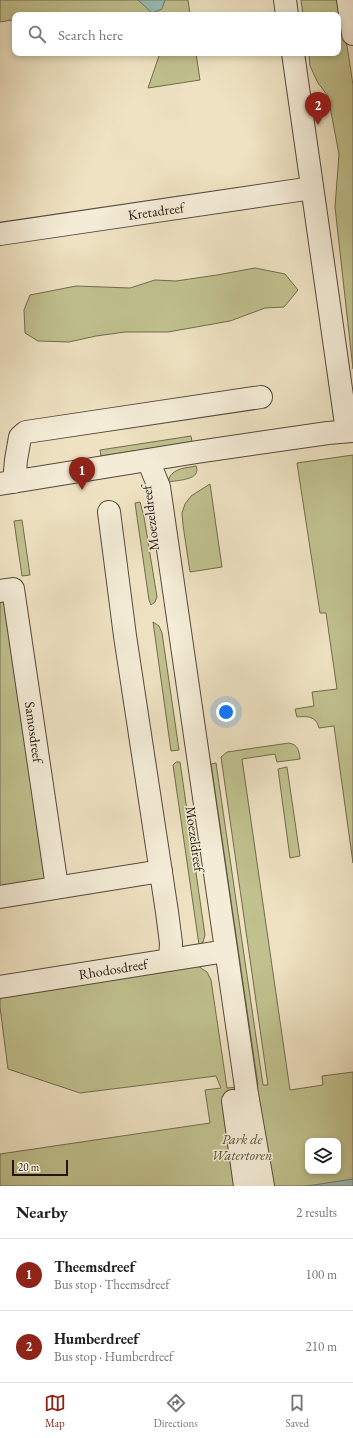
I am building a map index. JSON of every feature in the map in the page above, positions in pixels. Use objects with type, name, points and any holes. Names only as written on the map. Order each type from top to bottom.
[{"type":"street","points":[[285,0],[287,12]]},
{"type":"street","points":[[348,0],[352,27]]},
{"type":"street","points":[[7,483],[148,460],[350,431],[312,188],[293,56]]},
{"type":"street","name":"Kretadreef","points":[[0,234],[312,188]]},
{"type":"street","points":[[7,483],[16,460],[20,437],[26,432],[261,397]]},
{"type":"street","name":"Moezeldreef","points":[[148,460],[159,486],[194,741],[245,1186]]},
{"type":"street","points":[[109,512],[125,636],[161,871],[170,942],[170,960]]},
{"type":"street","name":"Samosdreef","points":[[0,591],[13,590],[57,887]]},
{"type":"street","points":[[0,897],[161,871]]},
{"type":"street","name":"Moezeldreef","points":[[219,952],[247,1094],[262,1186]]},
{"type":"street","name":"Rhodosdreef","points":[[0,987],[219,952]]},
{"type":"green space","points":[[0,0],[188,0],[190,12],[12,12],[12,20],[0,22]]},
{"type":"green space","points":[[301,0],[340,0],[353,85],[353,369],[335,207],[339,154],[328,96],[318,83],[310,66],[309,56],[341,56],[341,12],[303,12]]},
{"type":"green space","points":[[159,56],[196,56],[200,80],[148,88]]},
{"type":"green space","points":[[255,268],[285,274],[298,290],[284,307],[265,308],[230,321],[168,332],[125,332],[69,342],[38,341],[25,333],[24,310],[30,295],[76,286],[130,288],[155,280],[176,281]]},
{"type":"green space","points":[[191,436],[192,442],[101,456],[100,450]]},
{"type":"green space","points":[[353,455],[353,863],[334,726],[319,728],[316,721],[311,718],[297,717],[295,709],[314,706],[312,692],[337,689],[326,613],[320,613],[297,463]]},
{"type":"green space","points":[[196,466],[196,474],[192,477],[169,482],[171,475],[177,470]]},
{"type":"green space","points":[[210,484],[222,567],[190,572],[182,513],[185,504],[191,496]]},
{"type":"green space","points":[[140,502],[144,517],[157,597],[155,602],[151,605],[149,600],[135,503]]},
{"type":"green space","points":[[22,520],[30,575],[22,576],[14,521]]},
{"type":"green space","points":[[6,598],[46,882],[0,890],[0,599]]},
{"type":"green space","points":[[153,622],[159,626],[162,633],[179,750],[171,751]]},
{"type":"green space","name":"Park de Watertoren","points":[[289,743],[294,745],[298,751],[300,759],[277,762],[275,754],[242,759],[290,1090],[323,1085],[322,1076],[353,1072],[353,1186],[0,1186],[0,1154],[210,1123],[205,1090],[221,1088],[216,1076],[80,1093],[8,1069],[0,1007],[0,994],[198,966],[207,972],[211,980],[227,1088],[258,1085],[211,764],[216,763],[263,1085],[268,1085],[221,757],[227,752]]},
{"type":"green space","points":[[176,762],[180,762],[205,935],[203,942],[199,945],[173,765]]},
{"type":"green space","points":[[287,767],[300,856],[290,858],[278,769]]},
{"type":"water","points":[[138,0],[165,0],[162,9],[151,12]]},
{"type":"water","points":[[353,1179],[353,1186],[307,1186]]},
{"type":"place","name":"Humberdreef","points":[[318,125]]},
{"type":"place","name":"Theemsdreef","points":[[82,490]]}]
